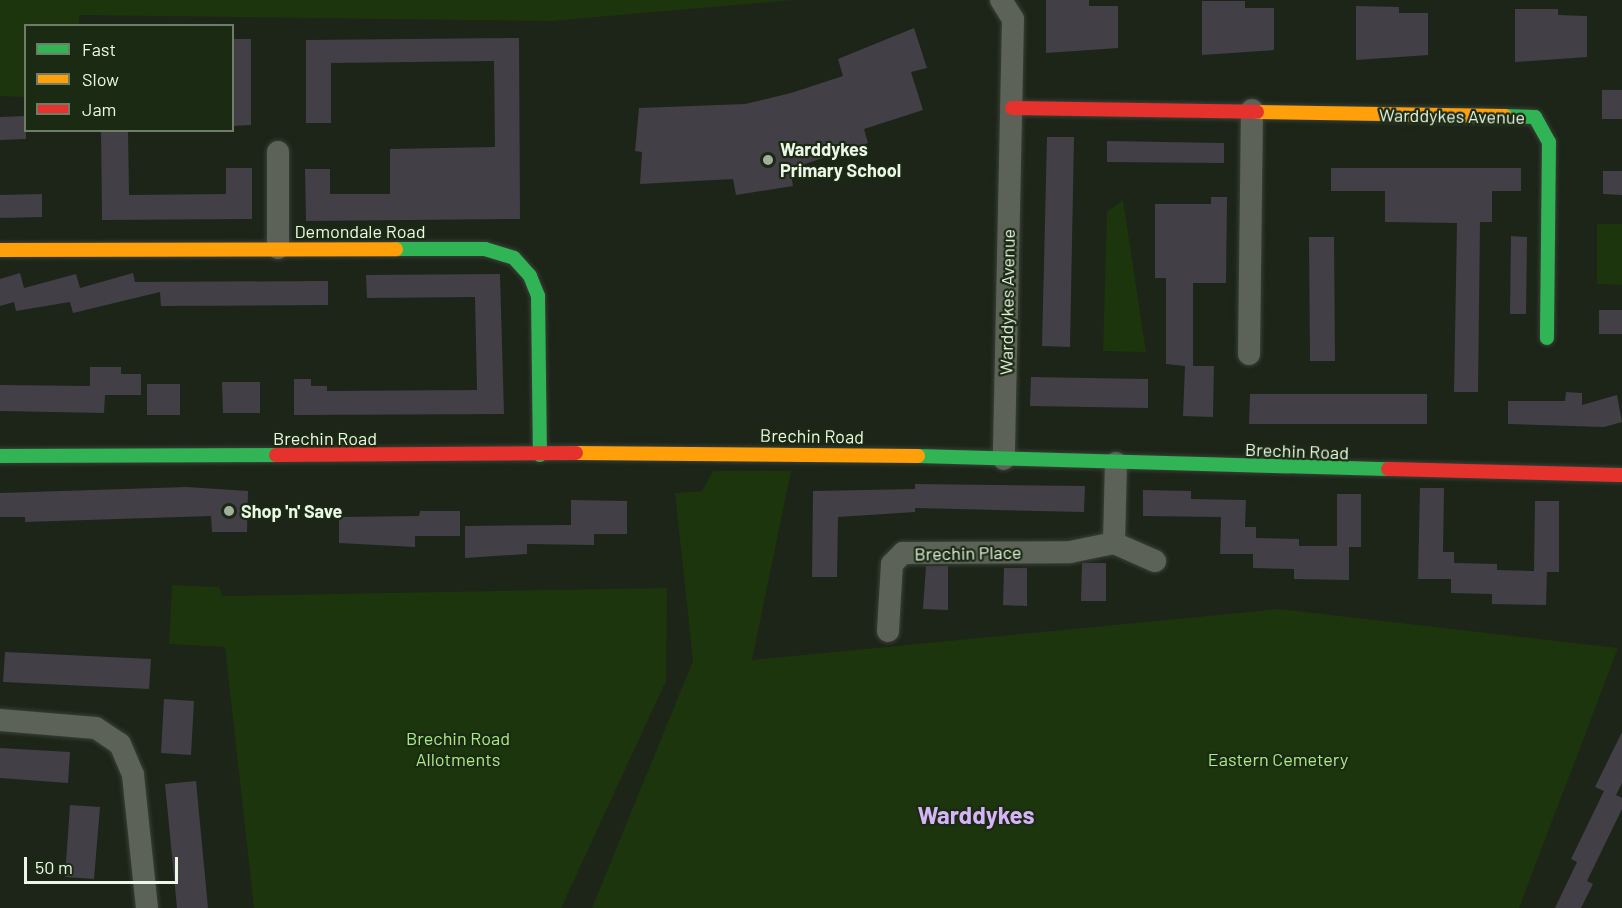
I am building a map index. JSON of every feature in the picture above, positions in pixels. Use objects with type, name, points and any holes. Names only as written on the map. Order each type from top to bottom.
[{"type":"street","name":"Warddykes Avenue","points":[[1001,0],[1013,19],[1004,459]]},
{"type":"street","name":"Warddykes Avenue","points":[[1012,108],[1252,110],[1535,117],[1549,142],[1547,338]]},
{"type":"street","points":[[1249,354],[1252,110]]},
{"type":"street","points":[[278,152],[278,248]]},
{"type":"street","name":"Demondale Road","points":[[0,250],[485,249],[514,258],[530,276],[538,296],[540,455]]},
{"type":"street","name":"Brechin Road","points":[[0,456],[540,455],[768,452],[1622,475]]},
{"type":"street","points":[[1116,463],[1114,543],[1155,561]]},
{"type":"street","name":"Brechin Place","points":[[888,631],[892,564],[903,554],[1070,552],[1114,543]]},
{"type":"street","points":[[0,720],[96,728],[120,744],[133,776],[147,908]]},
{"type":"green space","points":[[0,0],[794,0],[551,21],[79,15],[79,24],[24,24],[24,97],[0,96]]},
{"type":"green space","points":[[1123,200],[1146,352],[1103,351],[1107,212]]},
{"type":"green space","points":[[1597,224],[1622,224],[1622,285],[1597,284]]},
{"type":"green space","name":"Eastern Cemetery","points":[[713,471],[791,471],[752,660],[1279,609],[1618,648],[1519,908],[592,908],[693,661],[675,493],[702,491]]},
{"type":"green space","name":"Brechin Road Allotments","points":[[172,585],[219,587],[222,596],[667,588],[666,681],[561,908],[254,908],[225,647],[169,644]]},
{"type":"building","points":[[1046,0],[1089,0],[1089,6],[1118,6],[1118,48],[1046,53]]},
{"type":"building","points":[[1202,1],[1245,1],[1245,8],[1274,8],[1274,50],[1202,55]]},
{"type":"building","points":[[1356,6],[1399,7],[1399,13],[1428,13],[1428,55],[1356,60]]},
{"type":"building","points":[[1515,9],[1558,9],[1558,15],[1587,16],[1587,57],[1515,62]]},
{"type":"building","points":[[914,28],[927,68],[911,72],[923,110],[864,129],[868,143],[790,169],[793,186],[736,195],[733,179],[640,184],[642,152],[635,151],[639,108],[745,104],[791,93],[843,76],[838,59]]},
{"type":"building","points":[[519,38],[520,219],[306,221],[305,169],[330,169],[330,194],[390,194],[390,149],[495,147],[494,61],[331,63],[331,123],[306,123],[306,40]]},
{"type":"building","points":[[234,39],[251,39],[251,125],[234,126]]},
{"type":"building","points":[[1602,90],[1622,90],[1622,119],[1602,119]]},
{"type":"building","points":[[24,116],[26,139],[0,140],[0,117]]},
{"type":"building","points":[[101,132],[128,132],[129,195],[226,194],[226,168],[252,168],[252,219],[102,220]]},
{"type":"building","points":[[1047,137],[1074,137],[1070,347],[1042,346]]},
{"type":"building","points":[[1107,141],[1224,143],[1224,163],[1107,162]]},
{"type":"building","points":[[1331,168],[1521,168],[1521,191],[1492,191],[1492,222],[1480,222],[1478,392],[1454,392],[1457,223],[1385,222],[1385,191],[1331,191]]},
{"type":"building","points":[[1603,171],[1622,171],[1622,195],[1603,194]]},
{"type":"building","points":[[42,194],[42,217],[0,218],[0,195]]},
{"type":"building","points":[[1211,197],[1227,197],[1226,283],[1193,283],[1193,366],[1214,366],[1213,417],[1183,416],[1185,366],[1166,364],[1166,278],[1155,278],[1155,204],[1211,204]]},
{"type":"building","points":[[1511,236],[1527,237],[1526,314],[1510,314]]},
{"type":"building","points":[[1309,237],[1334,237],[1335,361],[1310,361]]},
{"type":"building","points":[[20,273],[24,288],[76,274],[80,288],[133,273],[135,282],[328,281],[328,305],[161,306],[160,292],[73,313],[70,302],[16,311],[14,302],[0,306],[0,279]]},
{"type":"building","points":[[500,274],[504,414],[294,415],[294,379],[311,379],[311,386],[327,386],[327,391],[477,390],[475,297],[367,298],[366,275]]},
{"type":"building","points":[[1599,310],[1622,310],[1622,334],[1599,334]]},
{"type":"building","points":[[90,367],[121,367],[121,374],[141,374],[141,395],[105,395],[104,413],[0,411],[0,385],[90,386]]},
{"type":"building","points":[[1031,377],[1148,379],[1148,408],[1030,406]]},
{"type":"building","points":[[222,382],[260,382],[260,413],[223,413]]},
{"type":"building","points":[[147,384],[180,384],[180,415],[147,415]]},
{"type":"building","points":[[1566,392],[1582,393],[1582,405],[1617,395],[1622,422],[1604,427],[1508,424],[1508,401],[1565,401]]},
{"type":"building","points":[[1250,394],[1427,394],[1427,424],[1249,424]]},
{"type":"building","points":[[915,484],[1085,486],[1084,512],[915,508],[915,512],[838,517],[837,577],[812,577],[813,491],[915,489]]},
{"type":"building","points":[[187,487],[248,491],[247,532],[212,532],[211,516],[25,522],[25,517],[0,517],[0,493]]},
{"type":"building","points":[[1420,488],[1444,488],[1443,552],[1454,552],[1454,563],[1497,564],[1497,570],[1534,571],[1535,501],[1559,501],[1559,572],[1547,572],[1546,605],[1492,604],[1492,594],[1451,593],[1451,579],[1418,579]]},
{"type":"building","points":[[1143,490],[1191,491],[1191,499],[1246,500],[1245,527],[1256,527],[1256,538],[1299,539],[1299,546],[1337,546],[1337,494],[1361,494],[1361,547],[1349,547],[1349,580],[1294,579],[1294,569],[1253,568],[1253,554],[1220,554],[1221,517],[1143,516]]},
{"type":"building","points":[[571,500],[627,501],[627,534],[594,534],[594,545],[527,544],[527,554],[465,558],[465,526],[571,525]]},
{"type":"building","points":[[420,511],[460,511],[460,536],[415,536],[415,547],[339,543],[339,517],[419,516]]},
{"type":"building","points":[[1082,563],[1106,563],[1106,601],[1081,601]]},
{"type":"building","points":[[926,566],[948,566],[948,610],[923,609]]},
{"type":"building","points":[[1004,568],[1027,568],[1027,606],[1003,605]]},
{"type":"building","points":[[5,652],[151,659],[149,689],[3,682]]},
{"type":"building","points":[[164,699],[194,701],[191,755],[161,753]]},
{"type":"building","points":[[1622,732],[1622,783],[1616,795],[1622,798],[1622,809],[1587,881],[1593,884],[1581,908],[1555,908],[1577,862],[1571,859],[1604,791],[1595,787]]},
{"type":"building","points":[[0,748],[70,752],[68,783],[0,778]]},
{"type":"building","points":[[196,781],[208,908],[177,908],[165,784]]},
{"type":"building","points":[[70,805],[100,807],[94,879],[65,877]]},
{"type":"traffic: fast","points":[[1505,116],[1535,117],[1549,142],[1547,338]]},
{"type":"traffic: fast","points":[[396,249],[485,249],[514,258],[530,276],[538,296],[540,455]]},
{"type":"traffic: fast","points":[[0,456],[276,455]]},
{"type":"traffic: fast","points":[[918,456],[1388,469]]},
{"type":"traffic: slow","points":[[1257,112],[1505,116]]},
{"type":"traffic: slow","points":[[0,250],[396,249]]},
{"type":"traffic: slow","points":[[576,453],[918,456]]},
{"type":"traffic: jam","points":[[1012,108],[1257,112]]},
{"type":"traffic: jam","points":[[276,455],[576,453]]},
{"type":"traffic: jam","points":[[1388,469],[1622,475]]},
{"type":"place","name":"Warddykes Primary School","points":[[768,160]]},
{"type":"place","name":"Shop 'n' Save","points":[[229,511]]},
{"type":"district","name":"Warddykes","points":[[976,815]]}]
